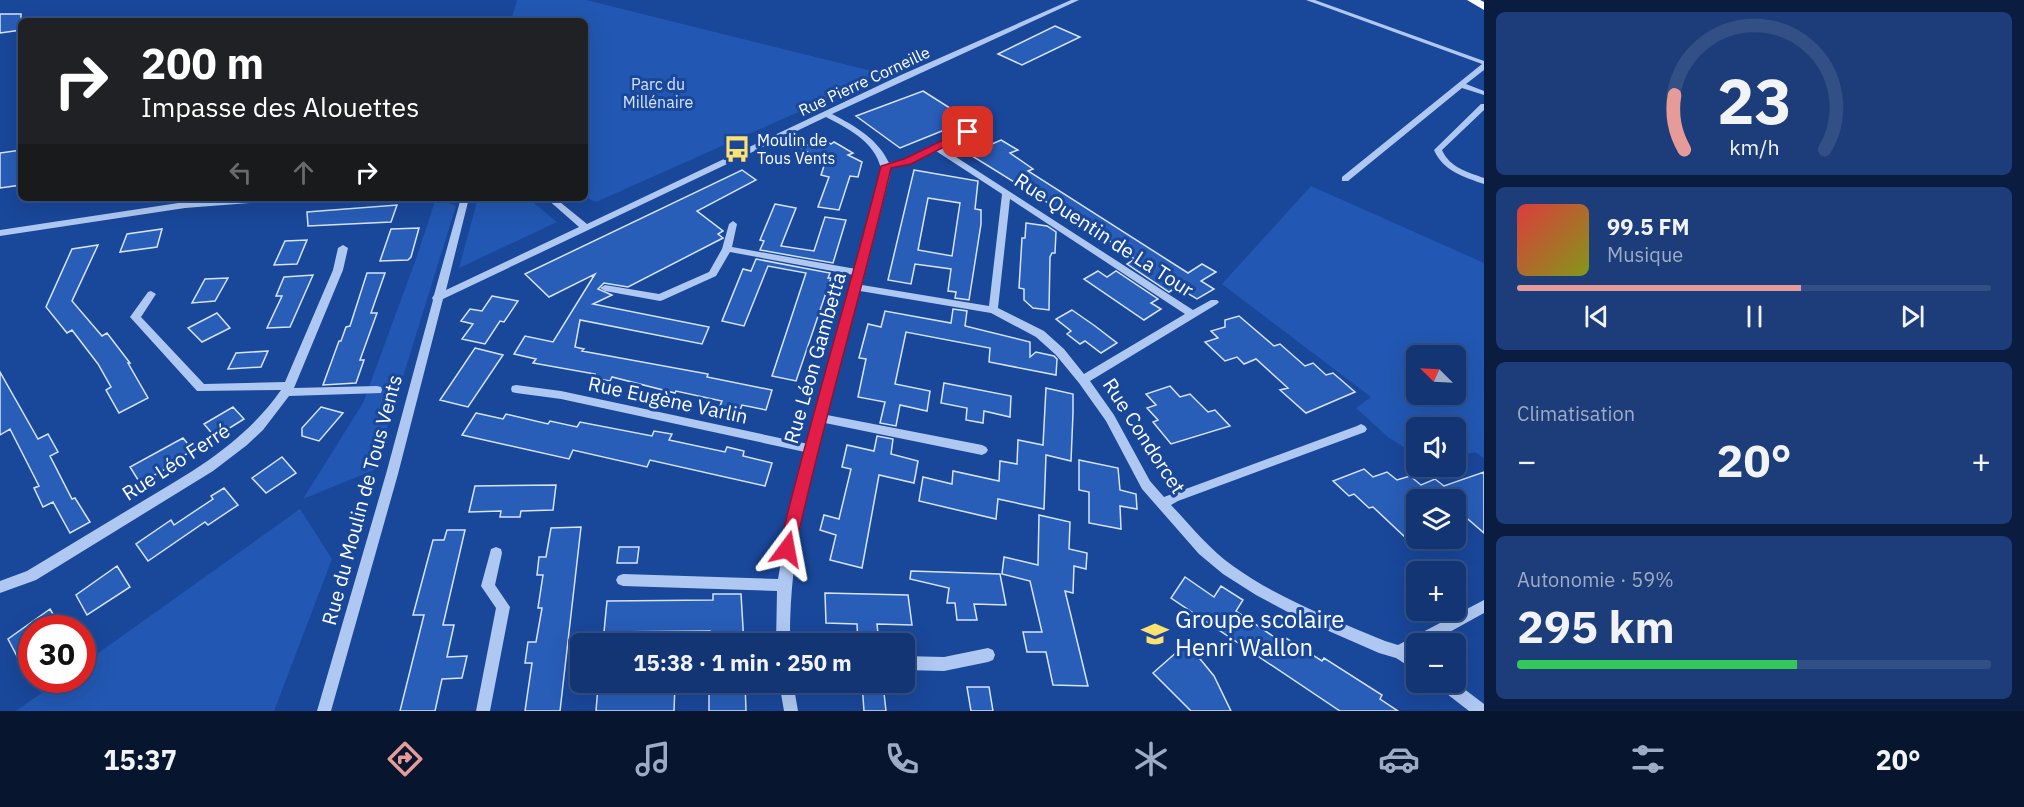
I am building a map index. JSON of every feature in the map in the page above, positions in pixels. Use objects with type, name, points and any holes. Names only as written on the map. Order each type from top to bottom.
[{"type":"highway","points":[[1472,0],[1484,7]]},
{"type":"street","name":"Rue Pierre Corneille","points":[[437,298],[827,114],[1076,0]]},
{"type":"street","points":[[1309,0],[1484,64],[1345,179]]},
{"type":"street","points":[[1461,85],[1484,93]]},
{"type":"street","points":[[1484,106],[1438,150],[1440,158],[1450,167],[1484,181]]},
{"type":"street","points":[[827,114],[877,149],[887,166],[907,162],[968,132]]},
{"type":"street","name":"Rue Quentin de La Tour","points":[[936,147],[1192,314]]},
{"type":"street","name":"Rue Léon Gambetta","points":[[783,633],[783,585],[787,549],[811,449],[887,166]]},
{"type":"street","points":[[993,310],[1006,194]]},
{"type":"street","points":[[0,232],[185,205],[237,201]]},
{"type":"street","name":"Rue du Moulin de Tous Vents","points":[[324,711],[392,474],[464,201]]},
{"type":"street","points":[[554,201],[585,227]]},
{"type":"street","points":[[606,288],[660,298],[713,274],[728,249],[733,224]]},
{"type":"street","name":"Rue Léo Ferré","points":[[0,587],[31,576],[228,455],[258,430],[275,410],[287,389],[338,270],[343,248]]},
{"type":"street","points":[[728,249],[860,273]]},
{"type":"street","name":"Rue Condorcet","points":[[856,287],[993,310],[1040,334],[1060,352],[1110,418],[1146,485],[1204,550],[1252,586],[1304,613],[1406,657]]},
{"type":"street","points":[[151,294],[135,317],[201,388],[377,390]]},
{"type":"street","points":[[1083,380],[1214,302]]},
{"type":"street","name":"Rue Eugène Varlin","points":[[516,389],[561,394],[811,449]]},
{"type":"street","points":[[821,418],[982,450]]},
{"type":"street","points":[[1162,504],[1174,497],[1361,429]]},
{"type":"street","points":[[483,711],[503,608],[488,586],[496,553]]},
{"type":"street","points":[[622,580],[783,585]]},
{"type":"street","points":[[1399,652],[1484,606]]},
{"type":"street","points":[[915,663],[944,664],[988,655]]},
{"type":"street","points":[[788,693],[791,711]]},
{"type":"street","points":[[1457,693],[1481,711]]},
{"type":"green space","name":"Parc du Millénaire","points":[[517,0],[586,0],[884,74],[596,202],[588,198],[588,18],[512,18]]},
{"type":"green space","points":[[1311,186],[1484,263],[1484,458],[1475,452],[1466,454],[1466,417],[1406,417],[1406,449],[1388,437],[1356,408],[1371,397],[1222,284]]},
{"type":"green space","points":[[435,201],[444,201],[456,206],[374,470],[303,499],[363,403]]},
{"type":"green space","points":[[477,201],[532,201],[557,222],[459,268]]},
{"type":"green space","points":[[300,509],[332,559],[274,711],[16,711],[42,693],[96,693],[96,655]]},
{"type":"building","points":[[0,14],[21,14],[21,18],[18,18],[18,30],[0,33]]},
{"type":"building","points":[[1055,26],[1080,37],[1022,65],[998,54]]},
{"type":"building","points":[[923,91],[969,120],[900,148],[856,116]]},
{"type":"building","points":[[822,138],[853,153],[848,155],[862,162],[858,177],[850,176],[839,210],[818,207],[829,177],[821,175],[825,163],[801,148]]},
{"type":"building","points":[[1001,140],[1018,150],[1010,153],[1033,169],[1028,171],[1188,273],[1202,264],[1216,272],[1201,281],[1214,289],[1197,299],[1177,287],[1169,292],[1127,264],[1135,259],[1111,244],[1113,243],[969,154]]},
{"type":"building","points":[[18,150],[18,185],[0,188],[0,153]]},
{"type":"building","points":[[742,170],[756,180],[697,211],[723,231],[718,234],[723,238],[628,287],[604,283],[598,289],[612,295],[593,304],[709,327],[702,344],[580,320],[575,347],[584,349],[582,351],[708,374],[707,377],[772,390],[766,410],[742,405],[740,410],[720,406],[722,401],[676,391],[675,393],[612,377],[610,381],[593,378],[595,374],[533,363],[536,359],[514,354],[525,336],[553,342],[595,274],[549,297],[525,274]]},
{"type":"building","points":[[914,170],[978,181],[975,209],[981,210],[981,224],[969,300],[955,298],[956,292],[948,291],[951,269],[915,264],[911,284],[888,280]],"holes":[[[928,198],[960,203],[952,256],[918,250]]]},
{"type":"building","points":[[775,204],[796,208],[781,246],[814,251],[825,217],[846,220],[833,263],[760,250],[764,241],[760,240]]},
{"type":"building","points":[[397,205],[391,222],[308,226],[307,212]]},
{"type":"building","points":[[1026,223],[1047,226],[1056,232],[1055,253],[1052,253],[1050,257],[1049,310],[1033,308],[1024,300],[1024,289],[1019,288],[1022,238],[1025,238]]},
{"type":"building","points":[[419,228],[411,257],[408,260],[380,261],[391,229]]},
{"type":"building","points":[[162,229],[157,247],[120,252],[127,234]]},
{"type":"building","points":[[307,240],[297,264],[274,265],[285,241]]},
{"type":"building","points":[[98,245],[72,301],[102,336],[107,333],[130,363],[128,363],[148,398],[119,413],[106,390],[111,387],[98,364],[72,330],[67,333],[46,307],[72,249]]},
{"type":"building","points":[[756,259],[830,273],[828,278],[831,278],[796,381],[772,376],[806,273],[768,266],[744,326],[722,321],[743,269],[751,271]]},
{"type":"building","points":[[1098,271],[1107,277],[1116,271],[1158,299],[1151,303],[1161,309],[1144,320],[1084,279]]},
{"type":"building","points":[[367,273],[385,273],[371,313],[377,313],[360,360],[364,360],[356,383],[323,385],[339,341],[346,327],[350,326]]},
{"type":"building","points":[[313,275],[290,327],[267,328],[282,296],[276,296],[284,277]]},
{"type":"building","points":[[228,278],[215,301],[192,303],[205,279]]},
{"type":"building","points":[[492,296],[518,301],[504,322],[500,321],[485,344],[462,339],[473,324],[461,321],[470,309],[482,311]]},
{"type":"building","points":[[953,309],[967,311],[965,326],[1030,342],[1030,357],[1036,352],[1054,356],[1057,359],[1056,375],[989,362],[990,348],[906,332],[895,384],[930,391],[927,411],[900,405],[896,426],[880,423],[885,402],[858,397],[866,359],[859,358],[868,324],[881,327],[885,311],[951,323]]},
{"type":"building","points":[[1072,310],[1117,343],[1101,353],[1085,341],[1080,344],[1067,334],[1071,331],[1056,319]]},
{"type":"building","points":[[217,313],[230,328],[202,342],[188,328]]},
{"type":"building","points":[[1239,316],[1274,346],[1280,344],[1305,366],[1313,363],[1326,375],[1333,373],[1355,392],[1306,413],[1280,390],[1288,388],[1256,359],[1244,364],[1237,357],[1225,361],[1205,342],[1218,338],[1211,331],[1225,327],[1225,320]]},
{"type":"building","points":[[475,348],[503,355],[468,407],[440,400]]},
{"type":"building","points":[[268,351],[261,367],[228,369],[236,353]]},
{"type":"building","points":[[0,372],[38,439],[48,434],[58,452],[50,456],[72,499],[75,498],[90,522],[70,533],[53,502],[43,507],[34,488],[39,486],[10,429],[0,435]]},
{"type":"building","points":[[944,383],[1011,396],[1010,417],[984,411],[983,423],[966,420],[967,408],[941,403]]},
{"type":"building","points":[[1170,386],[1180,397],[1190,394],[1208,412],[1215,410],[1230,426],[1171,444],[1153,422],[1158,420],[1147,408],[1156,405],[1146,394]]},
{"type":"building","points":[[1046,388],[1073,394],[1073,413],[1071,461],[1046,455],[1044,509],[998,499],[996,519],[919,501],[923,477],[952,484],[953,471],[999,481],[1000,461],[1017,464],[1018,440],[1043,445]]},
{"type":"building","points":[[233,407],[244,419],[215,437],[204,424]]},
{"type":"building","points":[[321,407],[343,413],[319,441],[302,436],[302,428]]},
{"type":"building","points":[[476,413],[503,419],[506,414],[548,424],[550,421],[577,427],[580,422],[652,436],[654,431],[672,434],[669,440],[725,452],[727,447],[744,451],[743,456],[772,463],[765,486],[650,460],[647,467],[573,450],[569,459],[462,435]]},
{"type":"building","points":[[877,436],[893,439],[891,454],[918,461],[914,483],[879,475],[862,568],[830,560],[836,535],[820,530],[824,515],[839,519],[851,469],[842,467],[847,445],[874,451]]},
{"type":"building","points":[[183,438],[193,450],[172,463],[173,465],[140,483],[130,467]]},
{"type":"building","points":[[282,457],[296,473],[266,493],[252,478]]},
{"type":"building","points":[[1079,460],[1118,468],[1120,490],[1136,494],[1137,509],[1120,506],[1121,529],[1089,523],[1089,492],[1079,490]]},
{"type":"building","points":[[1364,469],[1373,477],[1387,472],[1397,480],[1411,477],[1421,485],[1435,479],[1444,486],[1484,472],[1484,533],[1466,517],[1466,489],[1406,489],[1406,538],[1373,507],[1369,508],[1354,494],[1349,496],[1333,481]]},
{"type":"building","points":[[556,485],[553,510],[521,511],[520,517],[500,517],[501,511],[469,512],[475,486]]},
{"type":"building","points":[[224,488],[238,505],[208,525],[205,522],[148,561],[136,544],[171,520],[174,525],[213,499],[211,496]]},
{"type":"building","points":[[1039,515],[1070,522],[1069,549],[1087,553],[1086,569],[1074,566],[1073,593],[1065,591],[1088,686],[1053,685],[1046,652],[1027,652],[1023,632],[1042,632],[1030,581],[1002,574],[1004,557],[1038,565]]},
{"type":"building","points":[[581,527],[560,711],[525,711],[532,663],[525,663],[528,642],[536,642],[542,608],[538,608],[543,575],[537,575],[539,557],[546,557],[551,528]]},
{"type":"building","points":[[447,530],[465,530],[443,625],[454,625],[447,657],[467,656],[462,678],[442,679],[435,711],[400,711],[424,615],[413,615],[433,540],[444,540]]},
{"type":"building","points":[[619,547],[639,547],[637,563],[617,563]]},
{"type":"building","points":[[117,566],[130,587],[87,615],[76,595]]},
{"type":"building","points":[[911,571],[1000,574],[1006,605],[974,604],[977,620],[957,620],[955,603],[947,603],[949,588],[910,579]]},
{"type":"building","points":[[1185,577],[1214,597],[1221,586],[1243,600],[1236,611],[1283,643],[1286,638],[1322,661],[1324,658],[1382,695],[1380,699],[1398,711],[1340,711],[1171,598]]},
{"type":"building","points":[[825,593],[908,595],[912,625],[877,624],[878,633],[858,633],[857,624],[826,623]]},
{"type":"building","points":[[713,594],[741,594],[743,633],[604,632],[607,601],[713,600]]},
{"type":"building","points":[[50,609],[53,615],[42,615]]},
{"type":"building","points":[[18,632],[18,658],[8,639]]},
{"type":"building","points":[[1187,643],[1214,676],[1231,711],[1191,711],[1153,673]]},
{"type":"building","points":[[967,687],[989,687],[993,711],[971,711]]},
{"type":"building","points":[[597,693],[675,693],[674,711],[596,711]]},
{"type":"building","points":[[709,693],[745,693],[746,711],[709,711]]},
{"type":"building","points":[[863,693],[884,693],[886,711],[864,711]]},
{"type":"place","name":"Moulin de Tous Vents","points":[[737,149]]},
{"type":"place","name":"Groupe scolaire Henri Wallon","points":[[1155,634]]},
{"type":"route","points":[[787,549],[802,481],[821,418],[887,166],[907,162],[968,132]]}]
